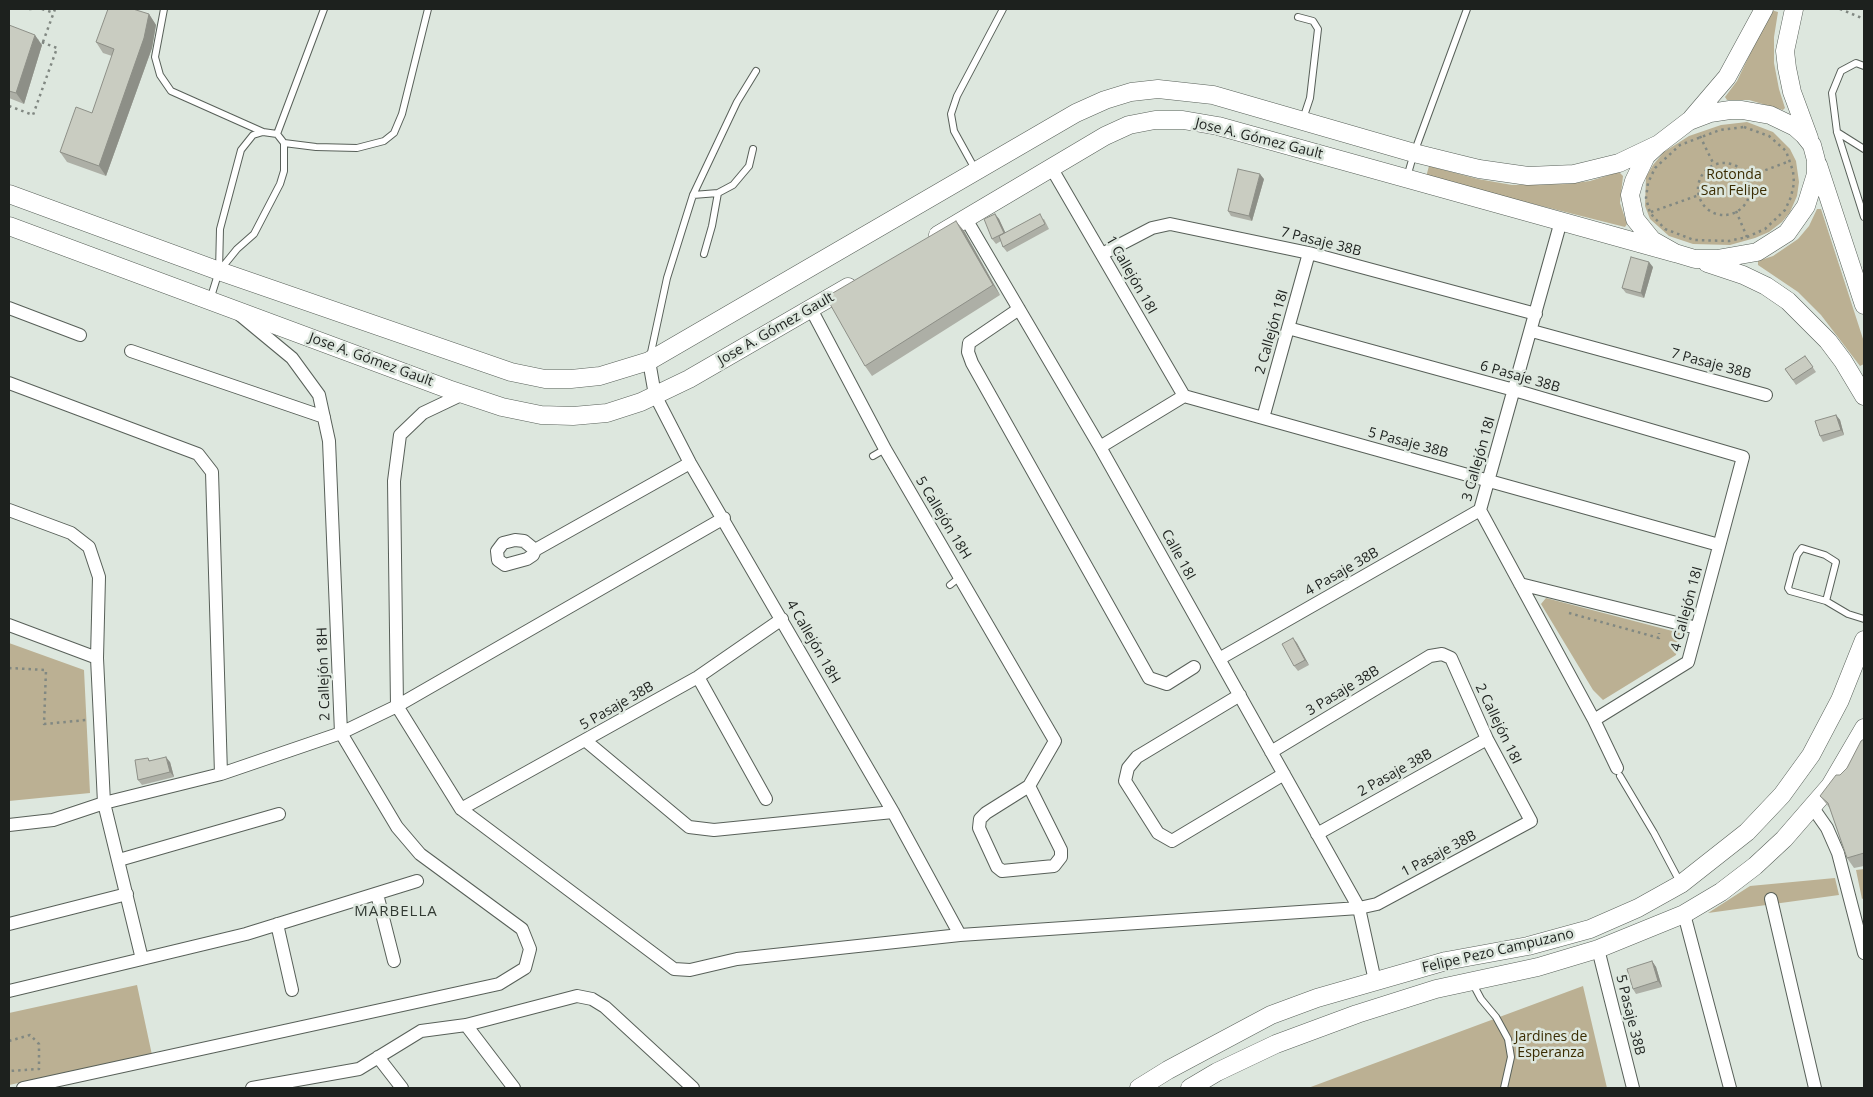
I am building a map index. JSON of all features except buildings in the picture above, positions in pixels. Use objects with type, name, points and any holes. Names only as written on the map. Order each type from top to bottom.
[{"type":"main road","points":[[1764,9],[1727,77],[1690,121],[1646,156],[1639,168],[1630,196],[1631,207],[1635,219],[1652,240],[1675,253],[1743,275],[1766,286],[1788,301],[1828,341],[1843,361],[1864,396]]},
{"type":"main road","points":[[1794,9],[1785,51],[1792,92],[1864,305]]},
{"type":"main road","name":"Jose A. Gómez Gault","points":[[9,194],[219,271],[519,373],[545,378],[600,376],[649,360],[1076,113],[1104,100],[1131,92],[1158,89],[1194,92],[1414,153],[1506,173],[1552,176],[1574,174],[1619,164],[1659,144]]},
{"type":"main road","points":[[1690,121],[1710,113],[1730,110],[1756,112],[1795,127],[1814,153],[1816,174],[1806,206],[1787,233],[1756,252],[1735,257],[1695,259]]},
{"type":"main road","name":"Jose A. Gómez Gault","points":[[923,244],[1105,136],[1129,125],[1155,120],[1182,120],[1218,126],[1675,253]]},
{"type":"main road","name":"Jose A. Gómez Gault","points":[[9,226],[463,394],[502,407],[541,415],[573,416],[607,412],[655,395],[689,379],[862,279]]},
{"type":"main road","name":"Felipe Pezo Campuzano","points":[[1139,1088],[1168,1070],[1270,1015],[1317,998],[1446,961],[1528,946],[1590,929],[1638,908],[1681,884],[1747,832],[1782,795],[1815,747],[1840,700],[1864,640]]},
{"type":"main road","name":"Felipe Pezo Campuzano","points":[[1190,1088],[1217,1072],[1276,1044],[1366,1012],[1471,980],[1538,967],[1598,949],[1684,914],[1721,892],[1755,866],[1814,808],[1864,731]]},
{"type":"street","name":"1 Callejón 18I","points":[[1052,169],[1184,396]]},
{"type":"street","name":"Calle 18I","points":[[966,218],[1100,447],[1359,908],[1375,981]]},
{"type":"street","name":"3 Callejón 18I","points":[[1561,221],[1532,331],[1480,510],[1594,720],[1619,772]]},
{"type":"street","name":"7 Pasaje 38B","points":[[1102,254],[1152,228],[1170,224],[1309,253],[1536,314]]},
{"type":"street","name":"2 Callejón 18I","points":[[1263,418],[1309,253]]},
{"type":"street","points":[[9,308],[80,335]]},
{"type":"street","name":"2 Callejón 18H","points":[[23,1088],[499,984],[525,968],[530,949],[522,929],[420,854],[397,827],[341,733],[329,441],[319,395],[292,358],[232,309]]},
{"type":"street","name":"5 Callejón 18H","points":[[810,309],[885,449],[1055,741],[1029,786]]},
{"type":"street","points":[[1019,309],[969,343],[968,352],[972,363],[1149,678],[1167,684],[1194,667]]},
{"type":"street","name":"6 Pasaje 38B","points":[[1288,328],[1514,390],[1743,457]]},
{"type":"street","name":"7 Pasaje 38B","points":[[1532,331],[1766,395]]},
{"type":"street","points":[[131,351],[324,417]]},
{"type":"street","name":"4 Callejón 18H","points":[[649,360],[655,395],[690,463],[724,518],[893,812],[960,935]]},
{"type":"street","points":[[9,383],[198,454],[212,472],[221,774]]},
{"type":"street","points":[[462,808],[396,706],[394,482],[400,435],[423,413],[463,394]]},
{"type":"street","points":[[1100,447],[1184,396]]},
{"type":"street","name":"5 Pasaje 38B","points":[[1184,396],[1719,545]]},
{"type":"street","name":"4 Callejón 18I","points":[[1594,720],[1688,662],[1743,457]]},
{"type":"street","points":[[535,550],[690,463]]},
{"type":"street","points":[[9,510],[71,533],[89,547],[99,577],[97,658],[104,803],[142,959]]},
{"type":"street","name":"4 Pasaje 38B","points":[[1219,659],[1480,510]]},
{"type":"street","points":[[9,825],[53,820],[104,803],[221,774],[341,733],[396,706],[724,518]]},
{"type":"street","points":[[1520,584],[1697,628]]},
{"type":"street","name":"5 Pasaje 38B","points":[[462,808],[586,741],[698,677],[782,618]]},
{"type":"street","points":[[9,624],[97,658]]},
{"type":"street","name":"2 Callejón 18I","points":[[1430,656],[1442,654],[1451,658],[1487,739],[1531,822]]},
{"type":"street","name":"3 Pasaje 38B","points":[[1271,752],[1430,656]]},
{"type":"street","points":[[698,677],[766,799]]},
{"type":"street","points":[[1240,695],[1137,757],[1128,768],[1125,782],[1158,833],[1172,841],[1284,774]]},
{"type":"street","name":"2 Pasaje 38B","points":[[1317,834],[1487,739]]},
{"type":"street","points":[[586,741],[689,827],[714,830],[893,812]]},
{"type":"street","points":[[1029,786],[1061,850],[1061,857],[1054,866],[1002,872],[997,867],[979,828],[980,819],[986,813],[1029,786]]},
{"type":"street","name":"1 Pasaje 38B","points":[[462,808],[668,966],[679,971],[737,959],[960,935],[1359,908],[1377,904],[1531,822]]},
{"type":"street","points":[[1814,808],[1827,828],[1838,853],[1864,953]]},
{"type":"street","points":[[119,860],[279,814]]},
{"type":"street","points":[[9,991],[277,924],[418,881]]},
{"type":"street","points":[[9,924],[127,894]]},
{"type":"street","points":[[377,894],[394,961]]},
{"type":"street","points":[[1771,899],[1815,1088]]},
{"type":"street","points":[[1684,914],[1730,1088]]},
{"type":"street","points":[[277,924],[292,990]]},
{"type":"street","name":"5 Pasaje 38B","points":[[1598,949],[1633,1088]]},
{"type":"street","points":[[252,1088],[291,1085],[359,1069],[422,1031],[466,1025],[577,996],[592,999],[605,1007],[693,1088]]},
{"type":"street","points":[[466,1025],[514,1088]]},
{"type":"street","points":[[378,1057],[402,1088]]},
{"type":"lane","points":[[164,9],[155,57],[160,75],[171,91],[263,132],[277,134],[284,143],[285,156],[282,177],[264,218],[254,234],[237,249],[219,271]]},
{"type":"lane","points":[[277,134],[324,9]]},
{"type":"lane","points":[[284,143],[316,147],[357,148],[384,141],[394,133],[402,114],[428,9]]},
{"type":"lane","points":[[976,170],[954,132],[951,114],[957,96],[1003,9]]},
{"type":"lane","points":[[1407,177],[1467,9]]},
{"type":"lane","points":[[1298,17],[1313,21],[1318,29],[1310,98],[1303,121]]},
{"type":"lane","points":[[1864,66],[1856,63],[1841,71],[1832,93],[1837,132],[1864,217]]},
{"type":"lane","points":[[649,360],[667,278],[693,195],[737,102],[756,71]]},
{"type":"lane","points":[[209,301],[219,271],[220,229],[241,150],[248,139],[263,132]]},
{"type":"lane","points":[[1837,132],[1864,148]]},
{"type":"lane","points":[[693,195],[718,192],[733,184],[749,166],[753,148]]},
{"type":"lane","points":[[704,254],[712,226],[718,192]]},
{"type":"lane","points":[[873,456],[885,449]]},
{"type":"lane","points":[[1826,601],[1836,562],[1802,548],[1797,555],[1788,588],[1793,593],[1826,601],[1848,614],[1864,619]]},
{"type":"lane","points":[[950,585],[960,577]]},
{"type":"lane","points":[[1619,772],[1681,884]]},
{"type":"lane","points":[[1471,980],[1481,999],[1496,1017],[1508,1039],[1511,1056],[1504,1088]]},
{"type":"path","points":[[28,9],[35,9]]},
{"type":"path","points":[[42,9],[54,13]]},
{"type":"path","points":[[43,42],[55,9]]},
{"type":"path","points":[[1840,9],[1864,19]]},
{"type":"path","points":[[9,106],[34,115],[57,48],[34,39]]},
{"type":"path","points":[[1744,127],[1757,131],[1778,142],[1790,161],[1794,183],[1785,210],[1765,229],[1747,237],[1714,241],[1681,237],[1665,229],[1650,213],[1646,198],[1648,183],[1655,168],[1680,145],[1700,136],[1744,127]]},
{"type":"path","points":[[1700,136],[1714,165]]},
{"type":"path","points":[[1747,177],[1790,161]]},
{"type":"path","points":[[1727,163],[1735,165],[1747,177],[1749,194],[1746,202],[1736,211],[1725,214],[1716,213],[1709,210],[1699,196],[1700,179],[1704,172],[1714,165],[1727,163]]},
{"type":"path","points":[[1650,213],[1699,196]]},
{"type":"path","points":[[1736,211],[1747,237]]},
{"type":"path","points":[[1569,613],[1659,638],[1661,619]]},
{"type":"path","points":[[9,668],[46,670],[44,724],[100,719]]},
{"type":"path","points":[[9,1041],[30,1035],[39,1044],[39,1069],[9,1071]]},
{"type":"green space","points":[[1771,10],[1778,12],[1774,37],[1774,63],[1785,108],[1783,110],[1749,100],[1727,100],[1725,97],[1737,81]]},
{"type":"green space","name":"Rotonda San Felipe","points":[[1747,122],[1773,132],[1790,149],[1796,161],[1799,182],[1797,196],[1790,212],[1782,222],[1769,232],[1730,245],[1693,244],[1669,236],[1650,219],[1645,206],[1646,177],[1653,165],[1664,152],[1689,136],[1721,125]]},
{"type":"green space","points":[[1429,166],[1478,179],[1512,185],[1567,184],[1590,181],[1619,172],[1623,176],[1620,203],[1627,224],[1625,227],[1426,177]]},
{"type":"green space","points":[[1817,209],[1821,209],[1864,342],[1864,364],[1860,366],[1821,315],[1798,292],[1758,265],[1758,261],[1773,256],[1798,239],[1809,226]]},
{"type":"green space","points":[[1546,598],[1680,633],[1676,655],[1603,700],[1593,690],[1541,604]]},
{"type":"green space","points":[[9,643],[84,670],[90,793],[9,801]]},
{"type":"green space","points":[[1864,869],[1864,898],[1862,899],[1856,870]]},
{"type":"green space","points":[[1835,878],[1839,895],[1708,913],[1750,886]]},
{"type":"green space","points":[[137,985],[152,1055],[9,1085],[9,1013]]},
{"type":"green space","name":"Jardines de Esperanza","points":[[1583,986],[1607,1088],[1308,1088]]},
{"type":"district","name":"MARBELLA","points":[[396,912]]}]
